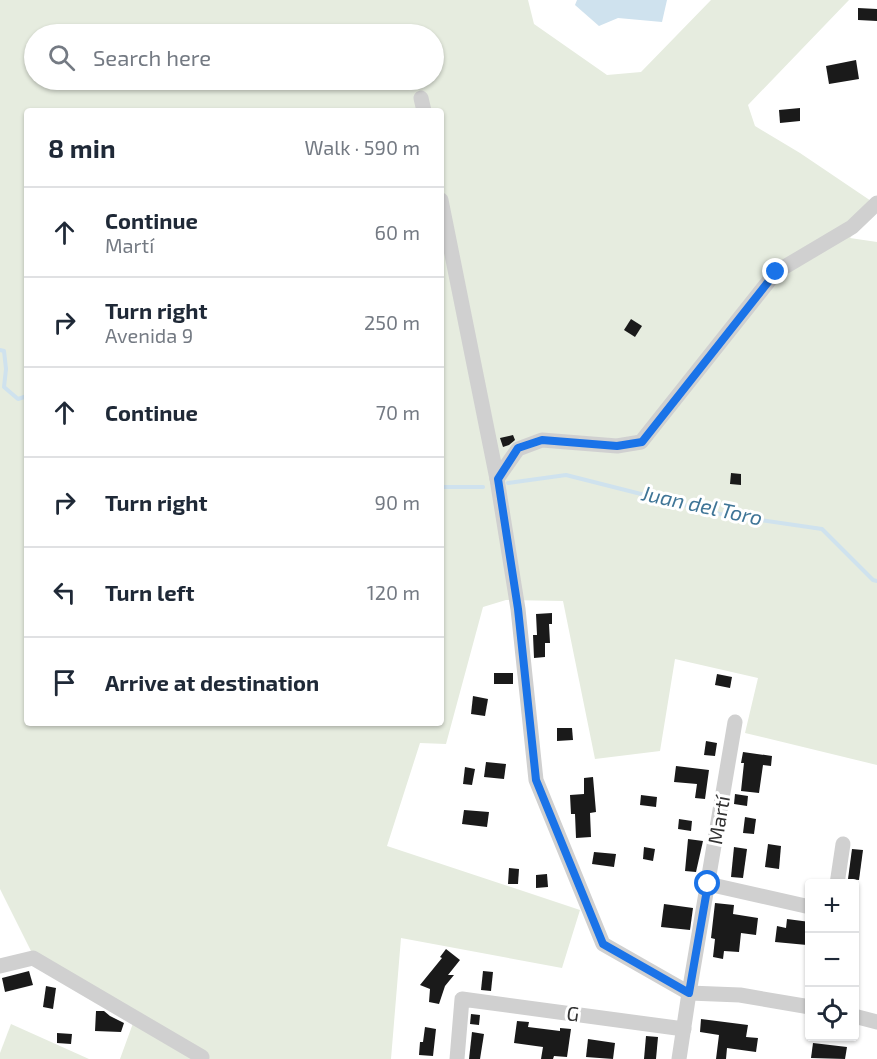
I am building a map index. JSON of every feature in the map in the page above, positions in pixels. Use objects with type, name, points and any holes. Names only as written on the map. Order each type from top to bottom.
[{"type":"street","points":[[498,479],[518,448],[542,440],[617,446],[642,442],[776,272],[852,227],[877,203]]},
{"type":"street","points":[[444,215],[498,479],[518,609],[536,780],[603,944],[689,993],[740,995],[805,1006]]},
{"type":"street","name":"Martí","points":[[680,1059],[735,722]]},
{"type":"street","points":[[838,879],[843,844]]},
{"type":"street","points":[[708,884],[805,906]]},
{"type":"street","points":[[0,966],[33,958],[202,1057]]},
{"type":"street","name":"G","points":[[457,1059],[462,999],[684,1029]]},
{"type":"street","points":[[859,1017],[877,1022]]},
{"type":"shaded area","points":[[0,0],[528,0],[534,24],[607,75],[641,72],[711,0],[849,0],[748,105],[755,126],[877,205],[850,238],[877,242],[877,765],[745,733],[758,678],[675,659],[660,751],[595,759],[563,601],[506,600],[483,607],[446,744],[420,743],[387,846],[580,910],[562,968],[401,938],[391,1059],[120,1059],[136,1015],[31,951],[0,889]]},
{"type":"shaded area","points":[[11,1024],[89,1059],[0,1059]]},
{"type":"water","points":[[577,0],[667,0],[662,22],[618,18],[599,26],[575,5]]},
{"type":"building","points":[[858,8],[877,9],[877,21],[858,20]]},
{"type":"building","points":[[856,60],[859,79],[829,84],[826,66]]},
{"type":"building","points":[[800,108],[800,121],[780,123],[779,110]]},
{"type":"building","points":[[631,319],[642,326],[635,337],[624,330]]},
{"type":"building","points":[[513,435],[515,440],[503,447],[500,438]]},
{"type":"building","points":[[731,473],[741,474],[741,485],[730,484]]},
{"type":"building","points":[[552,613],[552,624],[549,624],[550,643],[545,643],[545,657],[534,658],[533,635],[537,635],[536,614]]},
{"type":"building","points":[[494,673],[513,673],[513,684],[494,684]]},
{"type":"building","points":[[717,674],[732,677],[730,688],[715,685]]},
{"type":"building","points":[[473,696],[488,699],[485,716],[471,714]]},
{"type":"building","points":[[557,728],[572,728],[573,740],[557,741]]},
{"type":"building","points":[[706,741],[717,743],[715,756],[704,755]]},
{"type":"building","points":[[743,752],[772,756],[771,766],[763,765],[759,793],[741,791]]},
{"type":"building","points":[[486,762],[506,764],[504,779],[484,777]]},
{"type":"building","points":[[676,766],[709,770],[705,799],[695,798],[697,784],[674,782]]},
{"type":"building","points":[[465,767],[475,769],[472,785],[463,784]]},
{"type":"building","points":[[593,777],[596,812],[590,813],[591,837],[576,838],[575,814],[571,814],[570,795],[584,794],[584,778]]},
{"type":"building","points":[[735,794],[748,796],[747,806],[734,804]]},
{"type":"building","points":[[641,795],[657,797],[656,807],[640,805]]},
{"type":"building","points":[[464,810],[489,812],[487,827],[462,824]]},
{"type":"building","points":[[745,817],[756,819],[754,834],[743,833]]},
{"type":"building","points":[[679,819],[692,821],[691,831],[678,829]]},
{"type":"building","points":[[688,839],[703,841],[696,872],[685,871]]},
{"type":"building","points":[[768,844],[781,846],[779,869],[765,867]]},
{"type":"building","points":[[644,847],[655,849],[653,861],[643,859]]},
{"type":"building","points":[[734,847],[747,849],[743,878],[731,877]]},
{"type":"building","points":[[852,849],[863,850],[859,880],[848,879]]},
{"type":"building","points":[[594,852],[616,854],[614,867],[592,864]]},
{"type":"building","points":[[509,868],[519,869],[518,884],[508,884]]},
{"type":"building","points":[[547,874],[548,887],[536,888],[536,875]]},
{"type":"building","points":[[715,903],[734,905],[733,914],[758,918],[756,935],[741,933],[739,952],[724,951],[723,959],[713,957],[715,939],[711,938]]},
{"type":"building","points":[[664,904],[693,908],[690,930],[661,927]]},
{"type":"building","points":[[787,919],[805,921],[805,945],[775,942],[777,926],[786,928]]},
{"type":"building","points":[[446,949],[460,960],[448,975],[454,975],[445,986],[439,1004],[429,1002],[430,989],[420,985],[442,958],[440,957]]},
{"type":"building","points":[[29,971],[33,985],[5,992],[2,978]]},
{"type":"building","points":[[483,971],[493,972],[491,991],[481,990]]},
{"type":"building","points":[[46,986],[56,988],[53,1009],[43,1007]]},
{"type":"building","points":[[96,1011],[104,1011],[124,1023],[121,1032],[95,1031]]},
{"type":"building","points":[[471,1014],[480,1015],[479,1025],[470,1024]]},
{"type":"building","points":[[701,1019],[748,1025],[746,1037],[758,1038],[756,1052],[727,1048],[726,1059],[716,1059],[719,1035],[700,1032]]},
{"type":"building","points":[[517,1021],[529,1022],[528,1027],[560,1031],[560,1028],[571,1029],[567,1057],[554,1056],[553,1059],[541,1059],[543,1047],[514,1043]]},
{"type":"building","points":[[425,1027],[436,1029],[433,1056],[419,1055]]},
{"type":"building","points":[[472,1032],[484,1034],[480,1059],[469,1059]]},
{"type":"building","points":[[57,1033],[72,1034],[71,1044],[57,1043]]},
{"type":"building","points":[[646,1036],[658,1037],[656,1059],[644,1059]]},
{"type":"building","points":[[588,1039],[615,1043],[613,1059],[586,1057]]},
{"type":"building","points":[[813,1043],[847,1047],[845,1059],[811,1058]]},
{"type":"waterway","name":"Juan del Toro","points":[[0,350],[4,351],[6,369],[4,387],[18,399],[24,397]]},
{"type":"waterway","name":"Juan del Toro","points":[[508,483],[566,475],[720,514],[822,529],[873,580],[877,581]]},
{"type":"waterway","name":"Juan del Toro","points":[[444,487],[483,487]]},
{"type":"route","points":[[708,884],[689,993],[603,944],[536,780],[518,609],[498,479],[518,448],[542,440],[617,446],[642,442],[776,272]]}]
